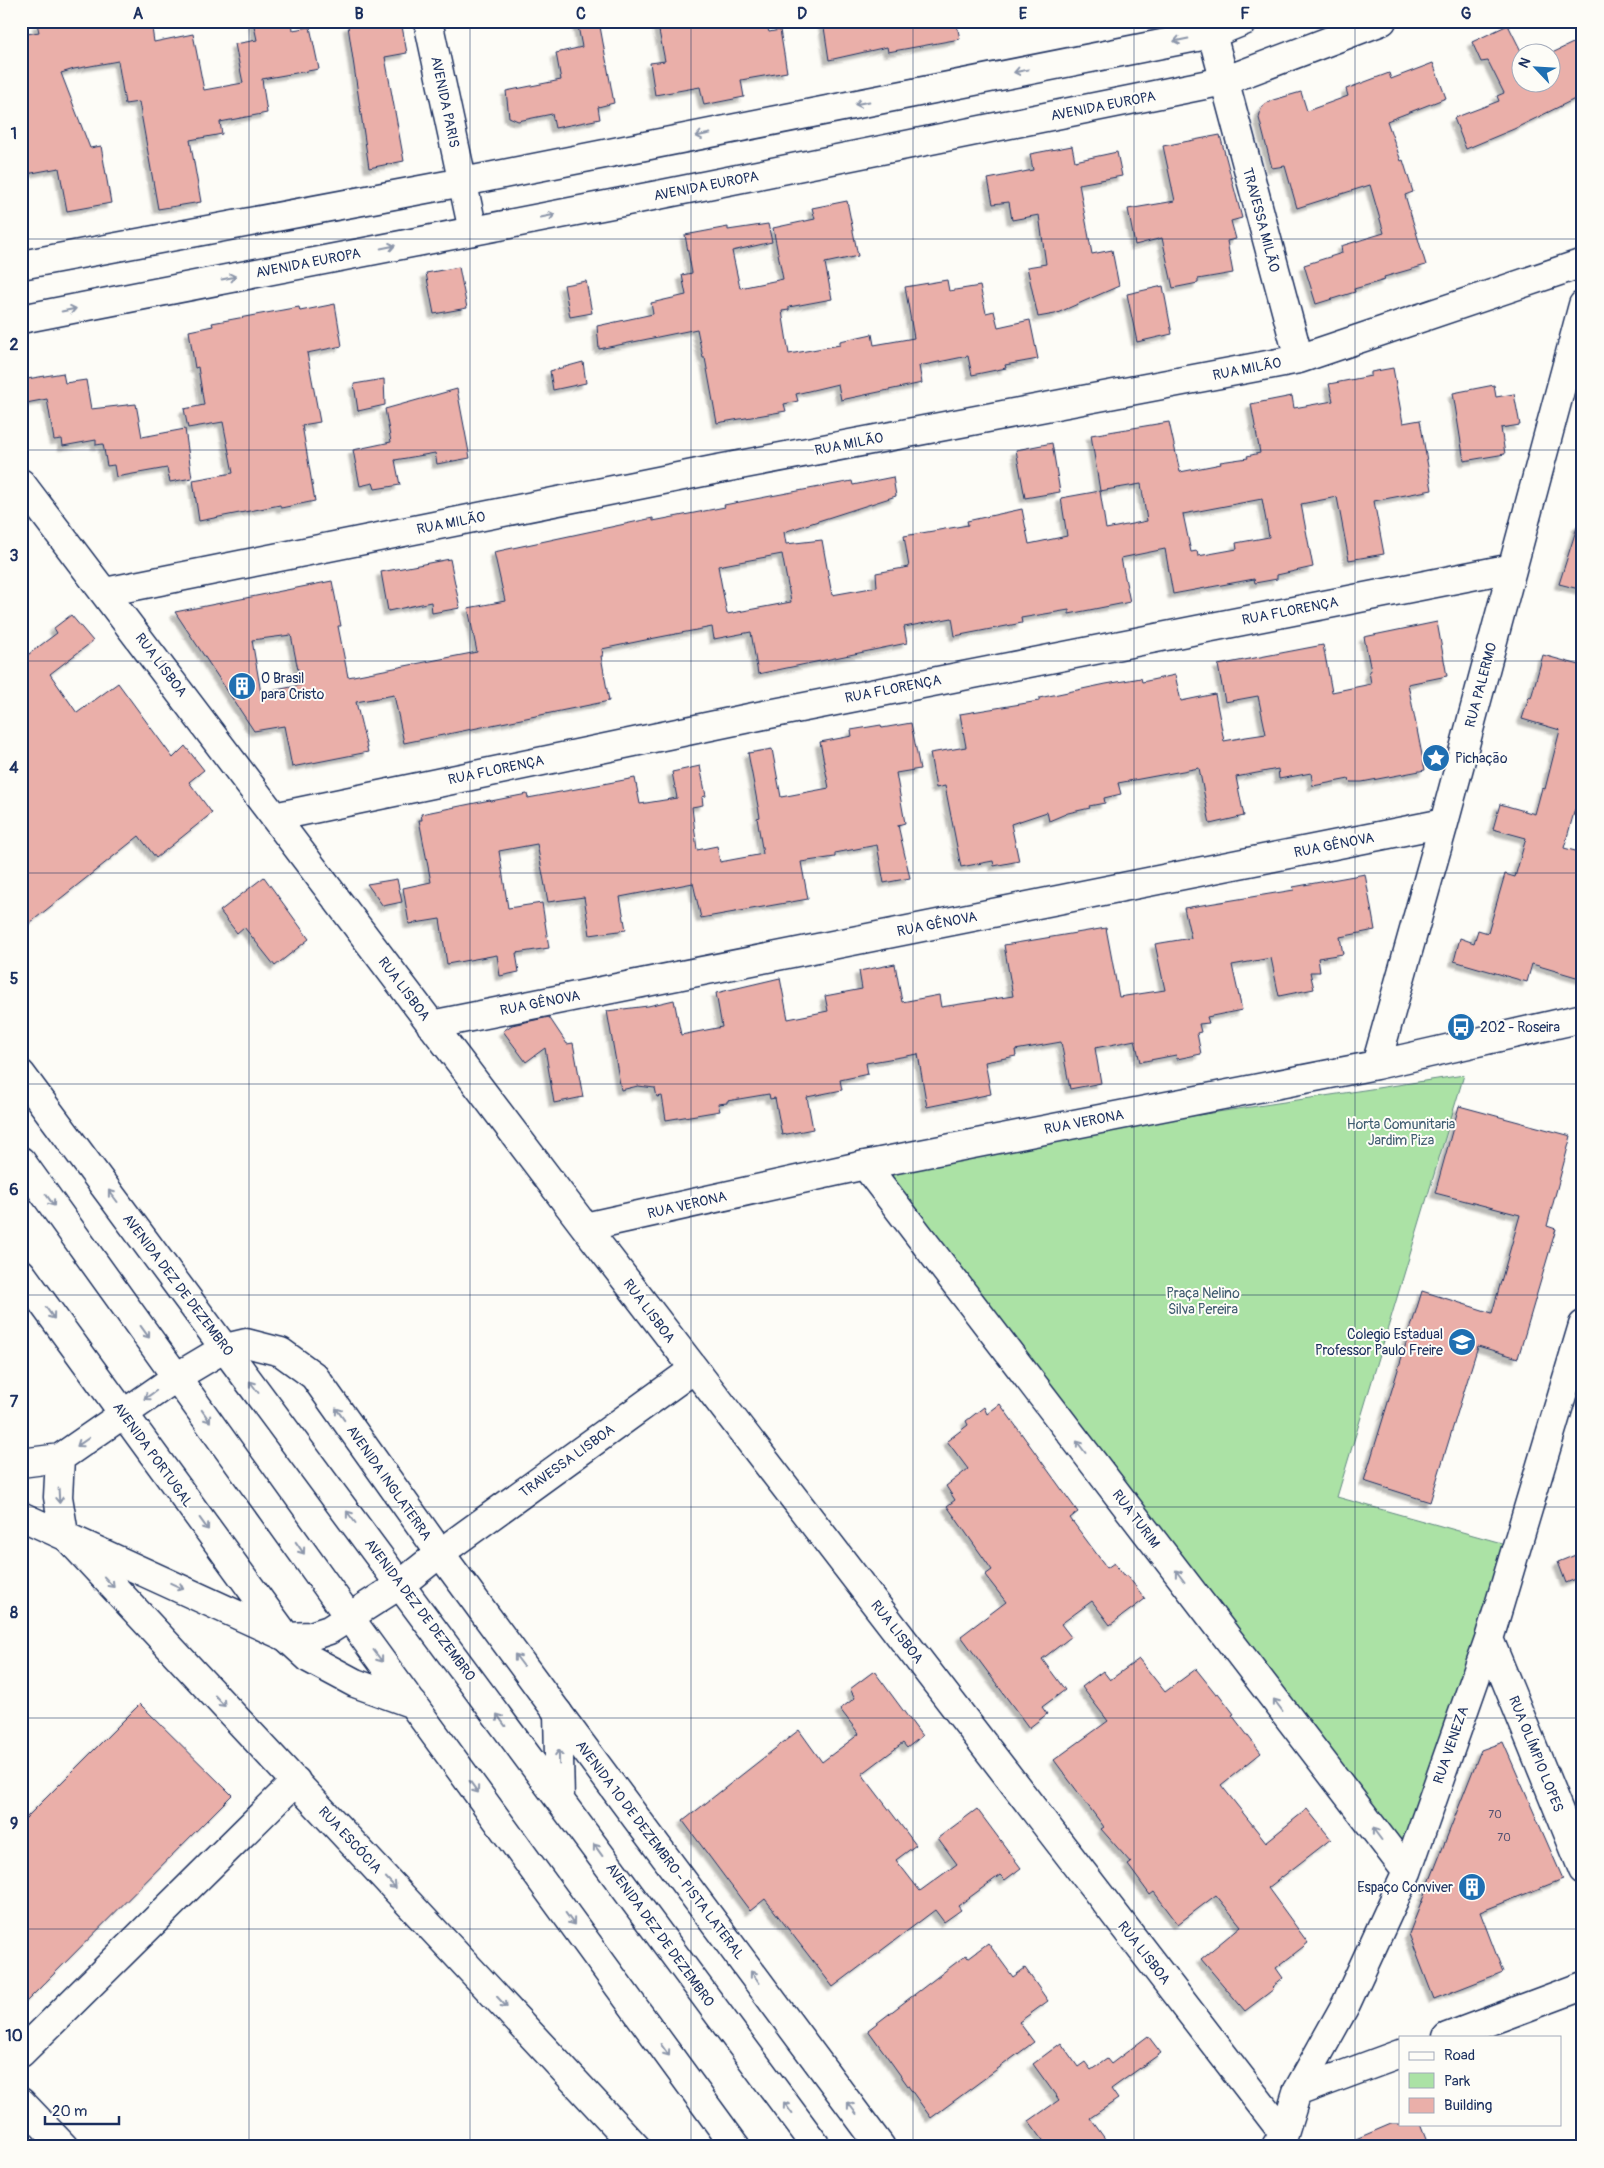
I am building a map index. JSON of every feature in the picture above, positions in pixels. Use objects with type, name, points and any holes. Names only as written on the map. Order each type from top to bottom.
[{"type":"main road","name":"AVENIDA PARIS","points":[[428,21],[473,231]]},
{"type":"main road","points":[[21,265],[463,182],[1212,34],[1244,21]]},
{"type":"main road","name":"AVENIDA EUROPA","points":[[21,319],[658,195],[1224,81],[1382,21]]},
{"type":"main road","name":"TRAVESSA MILÃO","points":[[1212,34],[1298,359]]},
{"type":"main road","name":"RUA MILÃO","points":[[106,592],[713,470],[1298,359],[1583,264]]},
{"type":"main road","name":"RUA PALERMO","points":[[1376,1065],[1444,823],[1583,305]]},
{"type":"main road","name":"RUA LISBOA","points":[[21,483],[106,592],[431,1025],[1280,2141]]},
{"type":"main road","name":"RUA FLORENÇA","points":[[274,816],[754,716],[1512,568]]},
{"type":"main road","name":"RUA GÊNOVA","points":[[431,1025],[1444,823]]},
{"type":"main road","name":"RUA VERONA","points":[[585,1227],[865,1165],[1376,1065],[1583,1018]]},
{"type":"main road","name":"AVENIDA DEZ DE DEZEMBRO","points":[[21,1074],[817,2147]]},
{"type":"main road","points":[[21,1161],[178,1376],[349,1617],[736,2147]]},
{"type":"main road","name":"RUA TURIM","points":[[865,1165],[1407,1872]]},
{"type":"main road","name":"AVENIDA PORTUGAL","points":[[21,1273],[286,1637]]},
{"type":"main road","name":"RUA VENEZA","points":[[1280,2141],[1297,2092],[1346,2004],[1407,1872],[1489,1639],[1581,1336]]},
{"type":"main road","name":"AVENIDA INGLATERRA","points":[[21,1463],[60,1458],[178,1376],[225,1348],[246,1344],[281,1352],[314,1376],[440,1553],[401,1584],[329,1630],[311,1636],[286,1637],[21,1516]]},
{"type":"main road","name":"TRAVESSA LISBOA","points":[[440,1553],[694,1369]]},
{"type":"main road","points":[[60,1458],[58,1497],[64,1534]]},
{"type":"main road","name":"RUA ESCÓCIA","points":[[64,1534],[296,1781],[625,2143]]},
{"type":"main road","name":"AVENIDA 10 DE DEZEMBRO - PISTA LATERAL","points":[[440,1553],[881,2147]]},
{"type":"main road","points":[[286,1637],[310,1659],[355,1683],[414,1704]]},
{"type":"main road","name":"RUA OLÍMPIO LOPES","points":[[1489,1639],[1583,1870]]},
{"type":"main road","points":[[558,1714],[560,1800]]},
{"type":"main road","points":[[21,2053],[296,1781]]},
{"type":"main road","points":[[1450,2036],[1583,1986]]},
{"type":"main road","points":[[1297,2092],[1399,2054]]},
{"type":"main road","points":[[21,2102],[64,2147]]},
{"type":"green space","name":"Praça Nelino Silva Pereira","points":[[1464,1075],[1337,1497],[1516,1547],[1407,1872],[865,1165]]},
{"type":"building","points":[[53,21],[151,21],[154,42],[193,34],[204,90],[243,83],[235,44],[257,40],[253,21],[292,21],[293,30],[310,27],[319,69],[262,79],[267,113],[220,122],[222,134],[190,140],[201,202],[158,209],[139,102],[125,104],[118,61],[61,73],[90,148],[101,146],[111,203],[67,211],[59,168],[21,175],[21,35],[39,32],[37,24]]},
{"type":"building","points":[[355,21],[401,21],[407,53],[385,57],[404,161],[369,168],[348,26],[355,24]]},
{"type":"building","points":[[577,21],[599,21],[614,103],[598,107],[600,119],[555,128],[552,114],[518,121],[509,117],[506,91],[561,80],[556,53],[582,47]]},
{"type":"building","points":[[657,21],[733,21],[734,27],[765,21],[769,32],[780,30],[787,72],[741,80],[744,97],[704,105],[700,87],[655,95],[650,63],[665,61]]},
{"type":"building","points":[[823,21],[956,21],[960,39],[888,52],[887,47],[829,60]]},
{"type":"building","points":[[1508,25],[1516,42],[1512,42],[1512,92],[1562,92],[1562,48],[1573,43],[1577,53],[1583,50],[1583,95],[1514,129],[1466,149],[1454,118],[1499,101],[1497,96],[1504,93],[1488,61],[1481,62],[1472,42]]},
{"type":"building","points":[[1433,63],[1446,98],[1387,121],[1401,161],[1403,160],[1413,192],[1405,195],[1426,265],[1384,277],[1385,280],[1354,289],[1355,292],[1316,304],[1304,265],[1342,253],[1341,246],[1384,233],[1370,185],[1297,208],[1285,166],[1272,168],[1259,118],[1261,109],[1265,104],[1273,100],[1301,92],[1307,111],[1348,96],[1346,89],[1389,73],[1391,79]]},
{"type":"building","points":[[1220,135],[1242,218],[1231,221],[1236,239],[1227,241],[1233,273],[1198,279],[1198,283],[1173,288],[1162,238],[1135,245],[1128,209],[1175,201],[1163,146]]},
{"type":"building","points":[[1072,146],[1075,161],[1117,152],[1122,176],[1079,184],[1092,254],[1112,250],[1119,286],[1055,314],[1038,317],[1027,267],[1046,264],[1039,215],[1012,220],[1009,202],[993,204],[988,179],[1033,170],[1030,154]]},
{"type":"building","points":[[847,201],[858,256],[825,263],[832,299],[789,307],[789,310],[782,311],[789,354],[840,345],[840,341],[872,334],[874,345],[914,338],[905,287],[947,280],[949,291],[980,286],[986,313],[994,311],[998,327],[1030,320],[1038,359],[1005,365],[1006,368],[972,375],[968,356],[919,366],[922,383],[841,400],[838,384],[796,394],[798,401],[784,404],[786,411],[717,423],[705,358],[703,358],[697,329],[599,349],[597,326],[653,314],[651,303],[686,295],[682,275],[692,273],[685,235],[728,227],[728,230],[768,224],[772,242],[732,251],[740,288],[783,279],[773,228],[815,219],[812,208]]},
{"type":"building","points":[[459,267],[467,308],[434,314],[426,273]]},
{"type":"building","points":[[586,281],[592,313],[570,317],[564,285]]},
{"type":"building","points":[[1163,286],[1172,334],[1137,342],[1127,294]]},
{"type":"building","points":[[335,304],[342,346],[307,353],[320,422],[302,425],[315,501],[281,508],[280,505],[199,521],[193,480],[233,473],[223,422],[188,428],[184,409],[204,405],[198,367],[195,368],[189,331],[213,326],[212,323],[299,307],[300,311]]},
{"type":"building","points":[[583,362],[586,383],[553,390],[550,371]]},
{"type":"building","points":[[1393,368],[1403,423],[1420,420],[1432,490],[1374,501],[1384,554],[1349,560],[1337,497],[1301,504],[1313,567],[1277,575],[1277,579],[1255,583],[1254,579],[1173,594],[1165,549],[1121,558],[1130,602],[1069,614],[1069,610],[1021,618],[1022,623],[955,636],[952,618],[904,627],[907,643],[758,674],[751,632],[714,639],[712,627],[602,649],[603,656],[601,656],[609,701],[404,743],[394,695],[356,702],[368,752],[292,767],[284,726],[254,731],[175,612],[332,581],[348,677],[477,652],[468,608],[505,601],[494,552],[653,518],[653,521],[725,507],[724,505],[852,481],[853,485],[893,477],[896,496],[784,532],[786,544],[822,540],[832,595],[877,587],[876,573],[909,567],[904,536],[968,525],[967,521],[1022,509],[1029,544],[1067,536],[1061,498],[1100,491],[1091,435],[1169,422],[1180,472],[1221,464],[1220,462],[1248,458],[1247,456],[1260,453],[1251,404],[1292,396],[1294,408],[1333,401],[1329,384],[1371,376],[1371,372]],"holes":[[[1141,484],[1147,521],[1106,529],[1100,491]],[[1262,499],[1269,537],[1236,543],[1237,549],[1198,556],[1197,551],[1191,552],[1183,514]],[[782,554],[791,602],[727,614],[718,566]],[[291,635],[301,685],[261,693],[252,640]]]},
{"type":"building","points":[[63,373],[65,383],[86,380],[91,409],[136,404],[142,437],[185,429],[192,478],[170,482],[167,468],[116,477],[114,465],[107,466],[103,444],[96,445],[96,440],[63,446],[62,439],[54,440],[47,399],[21,404],[21,380]]},
{"type":"building","points":[[384,379],[385,405],[358,411],[354,384]]},
{"type":"building","points":[[1494,385],[1496,397],[1514,394],[1520,425],[1501,428],[1505,454],[1464,461],[1453,393]]},
{"type":"building","points":[[457,389],[470,458],[437,464],[435,453],[395,460],[400,485],[375,489],[373,483],[360,486],[353,450],[391,442],[385,409]]},
{"type":"building","points":[[1052,443],[1060,492],[1025,498],[1016,450]]},
{"type":"building","points":[[1578,524],[1583,525],[1583,590],[1559,584]]},
{"type":"building","points":[[450,559],[460,608],[432,613],[431,602],[388,611],[381,572]]},
{"type":"building","points":[[71,615],[93,641],[50,674],[77,713],[118,683],[173,758],[185,746],[204,770],[189,782],[212,813],[156,858],[139,836],[21,930],[21,660],[57,633],[54,628]]},
{"type":"building","points":[[1437,622],[1447,676],[1408,684],[1425,770],[1362,782],[1350,782],[1349,779],[1313,786],[1311,773],[1279,779],[1278,769],[1236,777],[1244,816],[1210,824],[1199,768],[1118,783],[1121,794],[1104,798],[1105,803],[1089,806],[1090,808],[1068,813],[1049,821],[1047,812],[1011,824],[1019,861],[994,866],[993,861],[961,867],[945,786],[936,788],[930,753],[966,747],[960,714],[1039,701],[1039,698],[1106,684],[1141,678],[1142,682],[1175,675],[1181,701],[1215,694],[1224,741],[1266,734],[1258,696],[1225,702],[1218,665],[1323,645],[1332,692],[1371,684],[1369,671],[1371,671],[1364,637]]},
{"type":"building","points":[[1543,655],[1583,666],[1583,811],[1575,809],[1564,848],[1583,853],[1583,979],[1532,964],[1527,982],[1454,961],[1460,938],[1474,943],[1478,930],[1488,933],[1505,874],[1515,877],[1526,838],[1493,829],[1500,804],[1535,814],[1542,788],[1545,789],[1560,730],[1522,719],[1529,697],[1531,698]]},
{"type":"building","points":[[911,723],[920,769],[896,773],[905,823],[898,825],[910,878],[884,883],[877,845],[835,853],[835,857],[801,862],[808,899],[701,918],[693,883],[620,897],[626,930],[590,935],[584,897],[548,902],[537,844],[499,851],[508,908],[542,903],[549,948],[516,953],[519,972],[500,976],[497,955],[447,964],[440,919],[409,924],[403,888],[431,882],[419,820],[422,820],[421,814],[490,800],[527,794],[528,798],[635,778],[640,804],[677,798],[672,772],[700,766],[706,796],[702,797],[703,805],[692,807],[697,850],[717,846],[720,862],[763,854],[757,818],[760,817],[748,753],[772,749],[781,797],[829,788],[820,742],[852,736],[851,730],[881,725],[882,728]]},
{"type":"building","points":[[1365,874],[1375,930],[1340,937],[1343,954],[1318,958],[1320,972],[1310,972],[1314,989],[1279,996],[1271,958],[1232,965],[1242,1010],[1207,1017],[1209,1023],[1199,1024],[1201,1032],[1197,1033],[1201,1054],[1177,1059],[1176,1055],[1140,1062],[1135,1040],[1095,1048],[1101,1083],[1070,1089],[1061,1042],[1015,1050],[1016,1056],[985,1062],[991,1094],[927,1107],[918,1054],[866,1063],[868,1074],[840,1080],[842,1090],[807,1097],[813,1129],[782,1135],[775,1098],[770,1099],[769,1094],[718,1104],[720,1111],[666,1120],[662,1096],[657,1097],[655,1088],[638,1086],[621,1090],[607,1011],[648,1006],[674,1000],[681,1035],[722,1027],[716,993],[780,978],[788,1019],[828,1011],[825,996],[862,989],[859,971],[895,964],[902,1002],[939,995],[941,1007],[1013,996],[1004,945],[1106,928],[1119,997],[1165,990],[1155,944],[1191,938],[1184,908],[1294,890],[1293,887]]},
{"type":"building","points":[[264,877],[309,939],[275,966],[244,927],[237,933],[220,911]]},
{"type":"building","points":[[397,879],[402,902],[383,906],[367,884]]},
{"type":"building","points":[[549,1017],[567,1044],[573,1043],[583,1097],[554,1103],[545,1048],[526,1062],[503,1031],[512,1025]]},
{"type":"building","points":[[1459,1106],[1571,1136],[1547,1226],[1556,1229],[1518,1358],[1478,1346],[1430,1502],[1364,1481],[1422,1291],[1492,1313],[1520,1215],[1435,1193]]},
{"type":"building","points":[[1000,1404],[1078,1512],[1070,1518],[1107,1568],[1114,1563],[1124,1576],[1127,1575],[1145,1599],[1110,1625],[1092,1601],[1061,1624],[1071,1637],[1042,1659],[1065,1690],[1042,1707],[1047,1714],[1029,1728],[961,1636],[1006,1602],[985,1575],[992,1570],[947,1506],[955,1500],[946,1486],[968,1469],[947,1441],[968,1425],[966,1421],[984,1407],[987,1414]]},
{"type":"building","points":[[1583,1552],[1583,1576],[1566,1583],[1558,1562]]},
{"type":"building","points":[[1139,1659],[1165,1692],[1196,1669],[1234,1714],[1232,1715],[1261,1753],[1221,1785],[1266,1842],[1307,1809],[1331,1839],[1268,1888],[1308,1943],[1276,1968],[1283,1978],[1272,1987],[1274,1989],[1245,2011],[1201,1959],[1241,1926],[1216,1895],[1178,1924],[1154,1892],[1150,1895],[1128,1865],[1131,1863],[1101,1829],[1104,1827],[1054,1760],[1108,1721],[1082,1687],[1103,1671],[1110,1680]]},
{"type":"building","points":[[874,1671],[922,1736],[907,1748],[903,1743],[862,1774],[916,1845],[896,1860],[920,1891],[957,1864],[938,1838],[977,1809],[1021,1868],[1005,1880],[1000,1875],[958,1906],[961,1910],[944,1922],[935,1910],[833,1987],[765,1899],[750,1911],[683,1821],[799,1730],[822,1762],[859,1734],[840,1709],[855,1698],[850,1689]]},
{"type":"building","points":[[140,1704],[232,1795],[21,2007],[21,1823]]},
{"type":"building","points":[[1503,1742],[1563,1879],[1480,1912],[1503,1972],[1434,1999],[1409,1934],[1481,1750]]},
{"type":"building","points":[[988,1943],[1013,1977],[1025,1968],[1048,2001],[1019,2022],[1034,2042],[931,2118],[868,2030],[966,1955],[968,1958]]},
{"type":"building","points":[[1148,2036],[1161,2053],[1111,2089],[1118,2099],[1090,2118],[1111,2147],[1048,2147],[1029,2121],[1059,2100],[1033,2064],[1061,2043],[1078,2067],[1085,2062],[1091,2070],[1107,2059],[1111,2064]]},
{"type":"building","points":[[1391,2124],[1399,2124],[1399,2126],[1421,2126],[1429,2147],[1337,2147]]},
{"type":"place","name":"O Brasil para Cristo","points":[[242,686]]},
{"type":"place","name":"Pichação","points":[[1436,758]]},
{"type":"place","name":"202 - Roseira","points":[[1461,1027]]},
{"type":"place","name":"Colegio Estadual Professor Paulo Freire","points":[[1462,1342]]},
{"type":"place","name":"Espaço Conviver","points":[[1472,1887]]},
{"type":"park label","name":"Horta Comunitaria Jardim Piza","points":[[1401,1132]]}]
